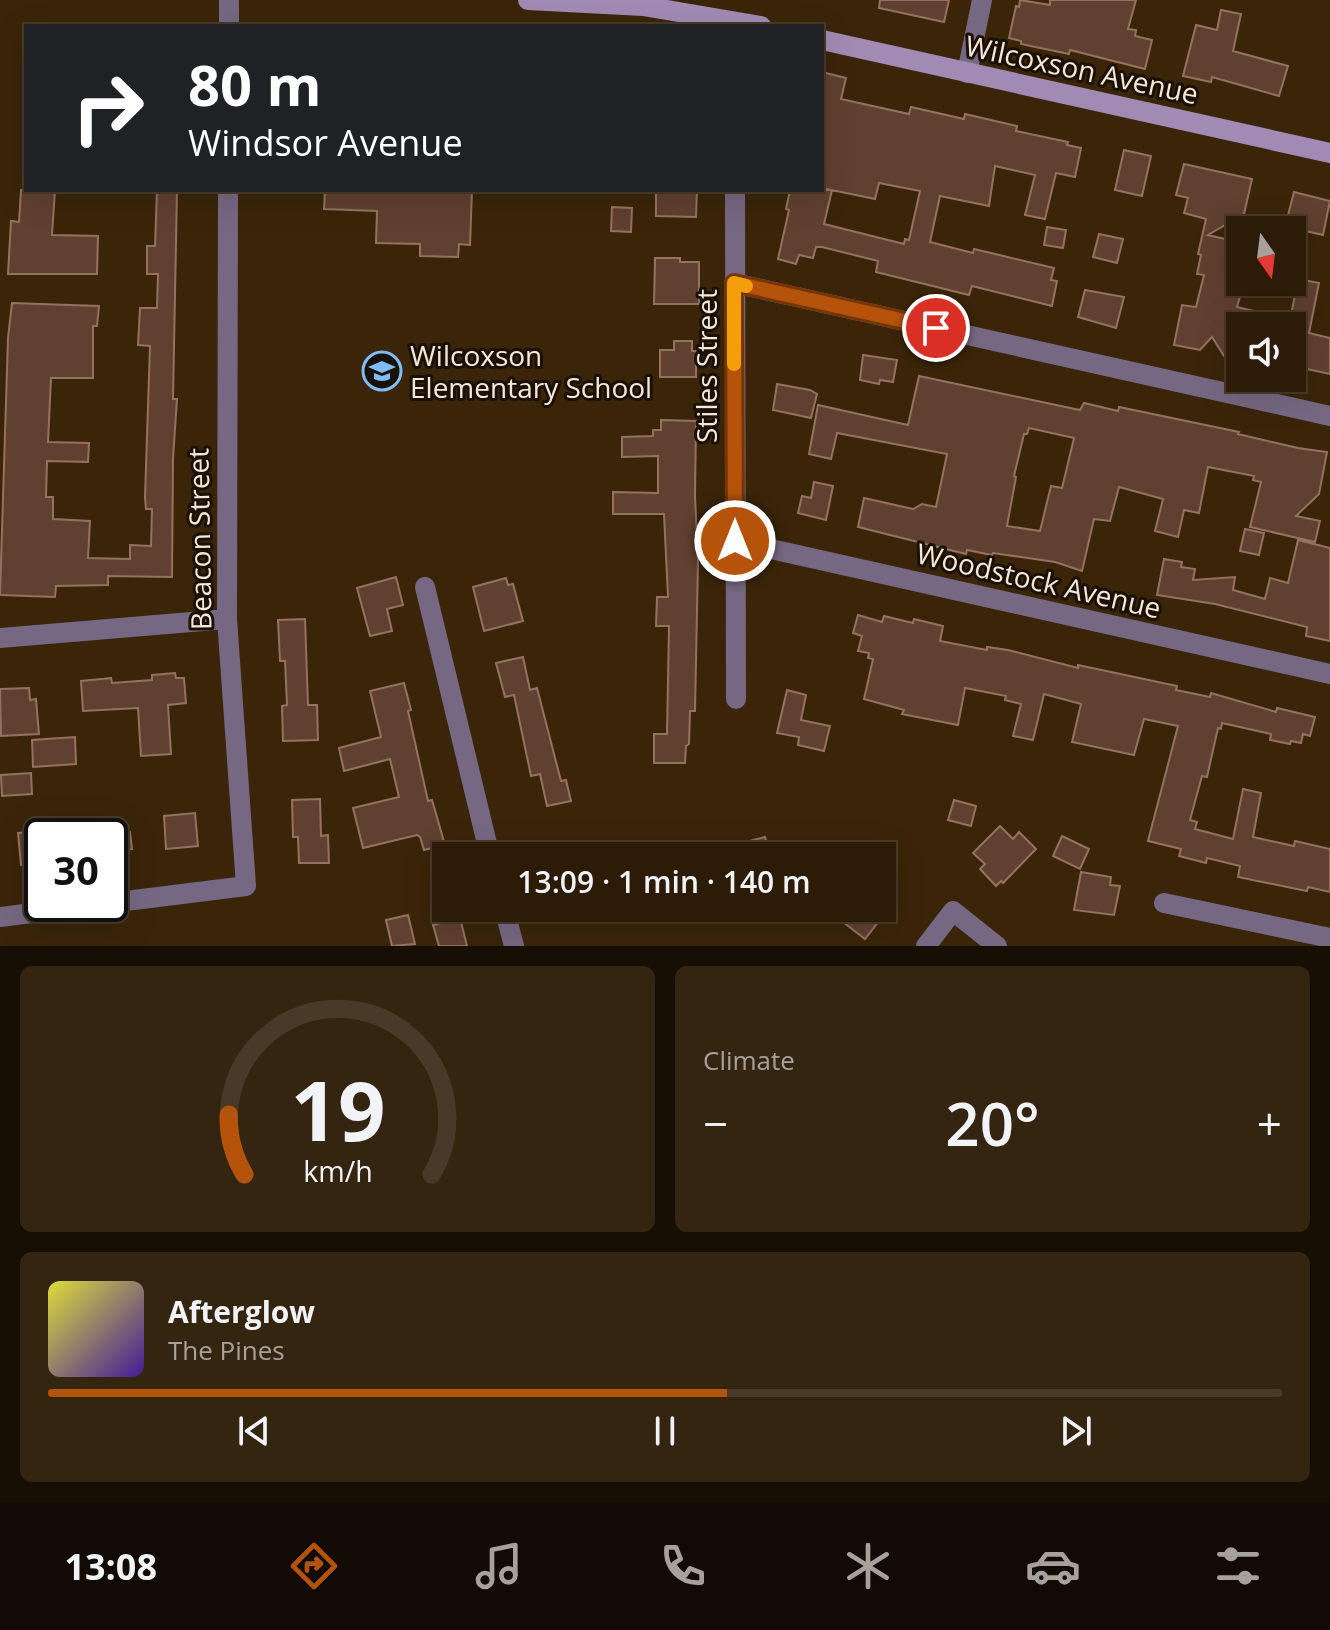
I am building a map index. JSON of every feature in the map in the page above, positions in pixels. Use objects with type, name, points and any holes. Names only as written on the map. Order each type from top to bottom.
[{"type":"street","points":[[229,0],[229,24]]},
{"type":"street","points":[[528,0],[643,6],[736,23]]},
{"type":"street","points":[[967,73],[982,0]]},
{"type":"street","name":"Wilcoxson Avenue","points":[[824,40],[1330,153]]},
{"type":"street","name":"Beacon Street","points":[[128,901],[246,886],[227,619],[228,192]]},
{"type":"street","name":"Stiles Street","points":[[735,192],[736,699]]},
{"type":"street","points":[[734,283],[1330,416]]},
{"type":"street","name":"Woodstock Avenue","points":[[735,541],[1330,674]]},
{"type":"street","points":[[425,587],[487,842]]},
{"type":"street","points":[[0,638],[227,619]]},
{"type":"street","points":[[1164,903],[1330,938]]},
{"type":"street","points":[[926,946],[953,911],[997,946]]},
{"type":"street","points":[[0,917],[24,914]]},
{"type":"street","points":[[508,922],[514,946]]},
{"type":"building","points":[[880,0],[949,0],[944,22],[879,8]]},
{"type":"building","points":[[1020,0],[1050,5],[1050,0],[1136,0],[1128,29],[1136,30],[1135,36],[1152,40],[1145,69],[1070,50],[1069,54],[1021,44],[1021,41],[1009,38]]},
{"type":"building","points":[[1221,10],[1241,14],[1233,51],[1288,66],[1279,96],[1212,77],[1211,82],[1183,76],[1196,25],[1217,30]]},
{"type":"building","points":[[824,72],[846,78],[841,99],[909,114],[911,107],[964,119],[965,114],[1017,126],[1016,131],[1068,142],[1067,145],[1081,148],[1075,177],[1056,173],[1045,219],[1025,215],[1035,175],[995,166],[989,206],[940,196],[930,242],[1054,268],[1051,280],[1057,281],[1052,306],[972,286],[969,295],[876,272],[878,261],[822,247],[816,247],[813,258],[799,255],[796,264],[778,259],[789,210],[786,209],[790,192],[832,190],[824,188]],"holes":[[[879,183],[920,191],[909,240],[905,239],[904,244],[824,224],[832,190],[875,199]]]},
{"type":"building","points":[[1124,150],[1151,156],[1142,196],[1115,190]]},
{"type":"building","points":[[1184,164],[1252,179],[1244,214],[1226,216],[1226,224],[1208,235],[1226,239],[1226,296],[1240,296],[1237,307],[1258,312],[1226,312],[1224,356],[1212,337],[1200,350],[1174,345],[1182,305],[1196,307],[1204,275],[1197,274],[1206,219],[1184,213],[1188,198],[1176,195]]},
{"type":"building","points":[[21,190],[55,192],[52,235],[98,236],[97,274],[8,274],[11,221],[19,222]]},
{"type":"building","points":[[157,192],[177,192],[173,399],[177,399],[172,577],[108,576],[108,585],[56,586],[55,597],[0,595],[8,338],[12,303],[99,306],[97,326],[93,326],[93,378],[51,378],[48,442],[89,443],[88,462],[47,461],[46,497],[53,497],[53,519],[90,521],[88,558],[130,559],[130,545],[151,546],[152,509],[146,509],[145,497],[150,346],[138,345],[140,308],[157,308],[158,274],[147,274],[147,246],[155,246]]},
{"type":"building","points":[[325,192],[472,192],[470,245],[459,244],[458,257],[420,256],[420,244],[376,243],[377,211],[324,209]]},
{"type":"building","points":[[656,192],[697,192],[696,217],[656,216]]},
{"type":"building","points":[[1294,192],[1330,201],[1323,235],[1306,231],[1306,216],[1288,216]]},
{"type":"building","points":[[612,207],[632,208],[631,232],[611,231]]},
{"type":"building","points":[[1047,227],[1066,230],[1063,248],[1044,245]]},
{"type":"building","points":[[1099,234],[1123,239],[1117,263],[1093,257]]},
{"type":"building","points":[[655,258],[699,262],[699,304],[654,304]]},
{"type":"building","points":[[1306,281],[1319,283],[1309,333],[1330,338],[1330,374],[1306,369],[1306,312],[1292,312],[1295,296],[1306,296]]},
{"type":"building","points":[[1085,290],[1124,297],[1116,328],[1078,317]]},
{"type":"building","points":[[674,341],[692,341],[692,351],[696,351],[696,377],[660,377],[660,350],[674,350]]},
{"type":"building","points":[[863,355],[897,360],[893,382],[880,380],[879,384],[860,380]]},
{"type":"building","points":[[919,376],[1080,410],[1084,403],[1118,411],[1119,407],[1327,452],[1319,494],[1296,516],[1320,521],[1315,542],[1250,527],[1261,482],[1253,480],[1254,476],[1208,467],[1199,513],[1184,510],[1178,537],[1155,531],[1163,499],[1119,487],[1110,521],[1094,519],[1082,571],[1055,562],[967,550],[966,554],[858,527],[864,498],[913,509],[922,504],[936,507],[947,454],[837,433],[831,459],[809,454],[818,405],[908,425]],"holes":[[[1029,428],[1074,438],[1062,488],[1051,486],[1040,531],[1007,526],[1024,434]]]},
{"type":"building","points":[[777,384],[817,394],[811,418],[773,410]]},
{"type":"building","points":[[661,420],[696,421],[698,561],[695,711],[690,711],[685,763],[654,763],[654,734],[667,734],[669,626],[656,626],[657,597],[668,597],[664,514],[613,514],[613,492],[658,493],[658,456],[622,457],[622,437],[653,436],[653,430],[661,430]]},
{"type":"building","points":[[814,482],[833,486],[826,520],[798,513],[802,496],[811,498]]},
{"type":"building","points":[[1245,529],[1264,533],[1259,555],[1240,551]]},
{"type":"building","points":[[1298,540],[1330,548],[1330,641],[1306,636],[1307,627],[1215,604],[1157,595],[1164,559],[1182,562],[1181,567],[1195,569],[1193,580],[1235,577],[1233,590],[1265,599],[1270,578],[1288,583]]},
{"type":"building","points":[[396,577],[403,605],[387,609],[392,631],[370,636],[357,588]]},
{"type":"building","points":[[506,578],[508,585],[513,584],[523,621],[484,631],[473,587]]},
{"type":"building","points":[[858,615],[882,622],[884,616],[913,623],[914,619],[943,626],[940,641],[987,650],[987,647],[1008,650],[1078,668],[1078,665],[1177,686],[1176,690],[1210,697],[1211,693],[1276,712],[1277,708],[1315,717],[1310,736],[1303,734],[1301,743],[1291,741],[1290,744],[1270,740],[1271,734],[1222,723],[1221,729],[1218,728],[1207,777],[1202,776],[1190,820],[1197,822],[1195,829],[1233,839],[1243,789],[1261,793],[1253,837],[1294,846],[1295,841],[1330,849],[1330,892],[1308,887],[1307,891],[1238,877],[1240,866],[1207,858],[1206,863],[1179,856],[1181,849],[1148,841],[1178,726],[1144,719],[1134,755],[1072,742],[1081,704],[1044,694],[1033,740],[1013,736],[1021,704],[1005,700],[1006,696],[965,688],[958,725],[902,714],[904,710],[864,699],[873,659],[868,658],[869,653],[858,651],[862,636],[853,633]]},
{"type":"building","points":[[305,619],[308,705],[317,705],[318,740],[283,741],[282,706],[287,705],[285,661],[280,661],[278,620]]},
{"type":"building","points":[[523,657],[530,690],[537,688],[561,781],[566,780],[571,801],[547,806],[540,774],[531,776],[514,695],[505,697],[496,663]]},
{"type":"building","points":[[175,673],[176,678],[184,678],[186,703],[168,705],[171,754],[141,756],[138,708],[83,711],[81,681],[111,678],[112,683],[152,680],[152,675]]},
{"type":"building","points":[[404,683],[428,801],[432,800],[444,842],[432,842],[432,848],[424,850],[417,835],[363,848],[353,808],[399,797],[390,759],[344,771],[339,748],[381,737],[370,691]]},
{"type":"building","points":[[29,688],[30,700],[36,699],[39,734],[1,736],[0,689]]},
{"type":"building","points":[[787,690],[806,695],[801,720],[830,726],[824,751],[798,745],[799,737],[777,733]]},
{"type":"building","points":[[75,737],[76,764],[33,767],[32,740]]},
{"type":"building","points":[[31,773],[32,794],[2,796],[1,775]]},
{"type":"building","points":[[320,799],[321,836],[328,835],[329,863],[299,863],[298,837],[293,837],[292,800]]},
{"type":"building","points":[[954,800],[976,806],[971,826],[948,820]]},
{"type":"building","points":[[195,813],[198,846],[166,849],[164,816]]},
{"type":"building","points":[[1000,826],[1013,839],[1019,832],[1036,849],[1003,883],[1001,881],[996,886],[980,869],[985,864],[973,853]]},
{"type":"building","points":[[24,832],[24,865],[21,865],[18,833]]},
{"type":"building","points":[[130,832],[132,849],[128,849]]},
{"type":"building","points":[[1062,836],[1089,849],[1080,869],[1053,856]]},
{"type":"building","points":[[765,837],[766,842],[745,842]]},
{"type":"building","points":[[1081,872],[1111,877],[1110,885],[1120,886],[1114,915],[1074,910]]},
{"type":"building","points":[[408,915],[415,944],[392,946],[386,920]]},
{"type":"building","points":[[461,922],[467,946],[439,946],[433,925]]},
{"type":"building","points":[[843,922],[878,922],[865,939]]},
{"type":"slow traffic","points":[[734,364],[734,283],[746,286]]},
{"type":"place","name":"Wilcoxson Elementary School","points":[[382,371]]},
{"type":"route","points":[[735,541],[734,283],[936,328]]}]
